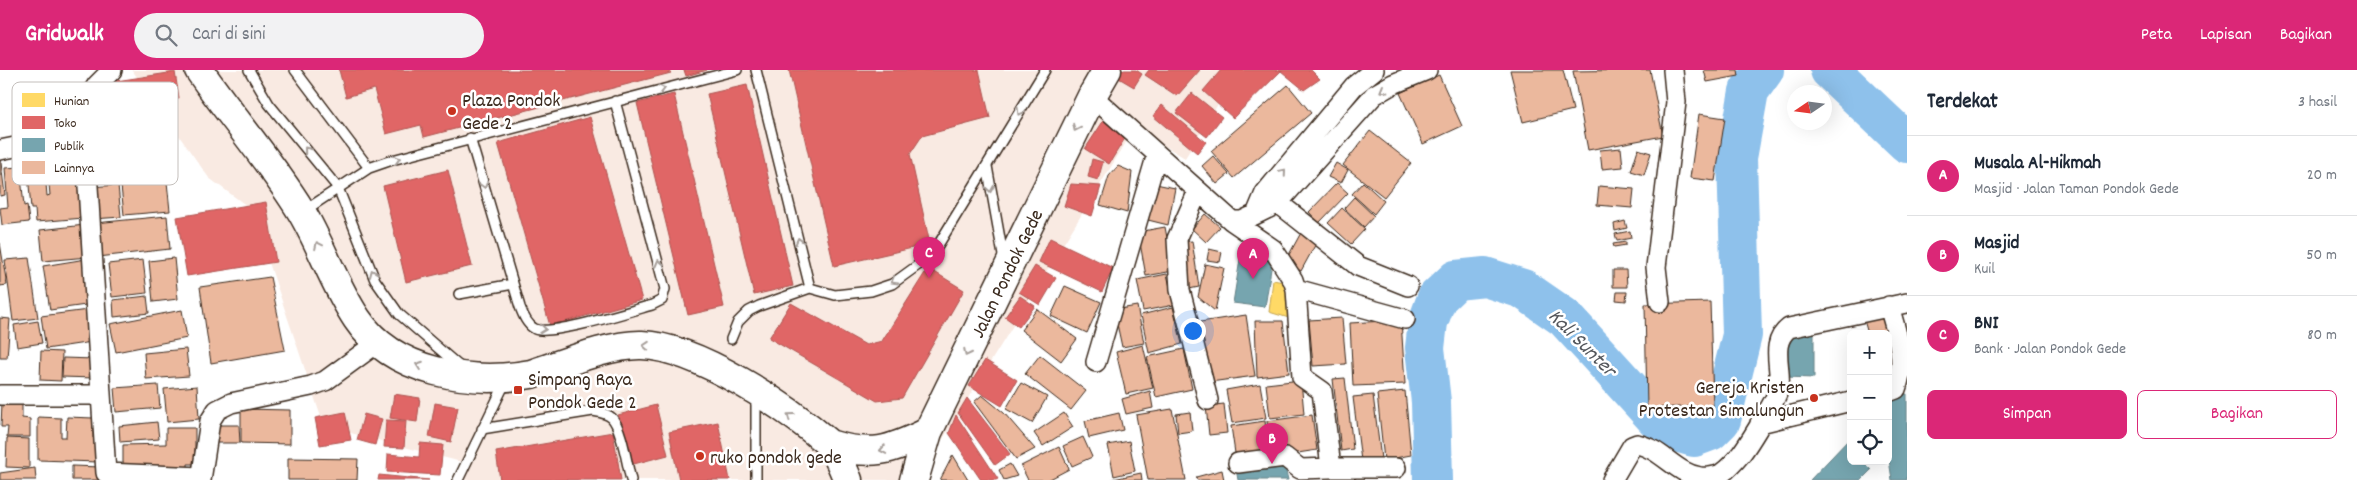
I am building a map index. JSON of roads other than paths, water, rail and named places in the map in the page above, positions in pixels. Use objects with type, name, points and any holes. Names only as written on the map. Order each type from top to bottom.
[{"type":"main road","points":[[199,70],[302,212],[344,298],[358,320],[377,343],[405,360],[439,372],[472,377],[508,376],[531,374],[624,346],[641,345],[664,348],[687,354],[756,391],[829,444],[853,451],[879,451],[900,446],[928,432]]},
{"type":"main road","name":"Jalan Pondok Gede","points":[[914,480],[928,432],[1092,96],[1108,70]]},
{"type":"main road","points":[[829,444],[848,480]]},
{"type":"street","points":[[100,82],[112,70]]},
{"type":"street","points":[[1271,198],[1354,86],[1374,70]]},
{"type":"street","points":[[1244,218],[1271,198],[1374,95],[1393,84],[1427,70]]},
{"type":"street","points":[[1660,302],[1656,267],[1676,102],[1673,70]]},
{"type":"street","points":[[1092,96],[1198,191],[1244,218],[1273,249],[1296,289],[1302,377],[1322,391],[1331,468]]},
{"type":"street","points":[[1096,362],[1157,154]]},
{"type":"street","points":[[88,185],[106,473],[201,478],[210,421],[216,410],[231,403],[311,386],[325,381],[377,343]]},
{"type":"street","points":[[1198,191],[1177,239],[1180,290],[1208,400]]},
{"type":"street","points":[[1271,198],[1358,266],[1408,286]]},
{"type":"street","points":[[1296,289],[1405,319]]},
{"type":"street","points":[[1612,480],[1632,446],[1637,444],[1660,453],[1685,475],[1702,478],[1721,474],[1741,454],[1779,390],[1777,346],[1781,334],[1789,328],[1898,304],[1903,356],[1898,384],[1896,389],[1892,390]]},
{"type":"street","points":[[0,395],[101,395]]},
{"type":"street","points":[[1760,423],[1847,402]]},
{"type":"street","points":[[1238,463],[1278,456],[1285,457],[1300,469],[1396,468]]},
{"type":"lane","points":[[249,70],[269,104],[338,188],[375,280],[399,314],[472,377]]},
{"type":"lane","points":[[295,70],[369,168]]},
{"type":"lane","points":[[302,212],[369,168],[470,138],[737,70]]},
{"type":"lane","points":[[756,70],[810,288]]},
{"type":"lane","points":[[731,339],[738,322],[749,311],[810,288],[835,295],[870,291],[892,284],[932,255],[1045,70]]},
{"type":"lane","points":[[470,138],[520,307],[528,323],[535,329],[545,331],[557,330],[652,306],[662,300],[665,289],[615,101]]},
{"type":"lane","points":[[986,166],[1006,274]]},
{"type":"lane","points":[[459,294],[513,284]]},
{"type":"lane","points":[[458,480],[508,376]]},
{"type":"lane","points":[[756,391],[756,480]]},
{"type":"lane","points":[[482,429],[593,411],[603,413],[611,417],[617,426],[631,480]]},
{"type":"waterway","name":"Kali Sunter","points":[[1433,480],[1431,402],[1425,348],[1428,322],[1437,298],[1456,280],[1485,277],[1523,289],[1565,318],[1666,429],[1694,437],[1710,431],[1721,420],[1742,335],[1737,158],[1749,91],[1764,70]]},
{"type":"waterway","name":"Kali Sunter","points":[[1830,70],[1907,143]]},
{"type":"place","name":"Plaza Pondok Gede 2","points":[[452,111]]},
{"type":"place","name":"BNI","points":[[929,278]]},
{"type":"place","name":"Musala Al-Hikmah","points":[[1253,279]]},
{"type":"place","name":"Simpang Raya Pondok Gede 2","points":[[518,390]]},
{"type":"place","name":"Gereja Kristen Protestan Simalungun","points":[[1814,398]]},
{"type":"place","name":"ruko pondok gede","points":[[700,456]]},
{"type":"place","name":"Masjid","points":[[1272,464]]}]
